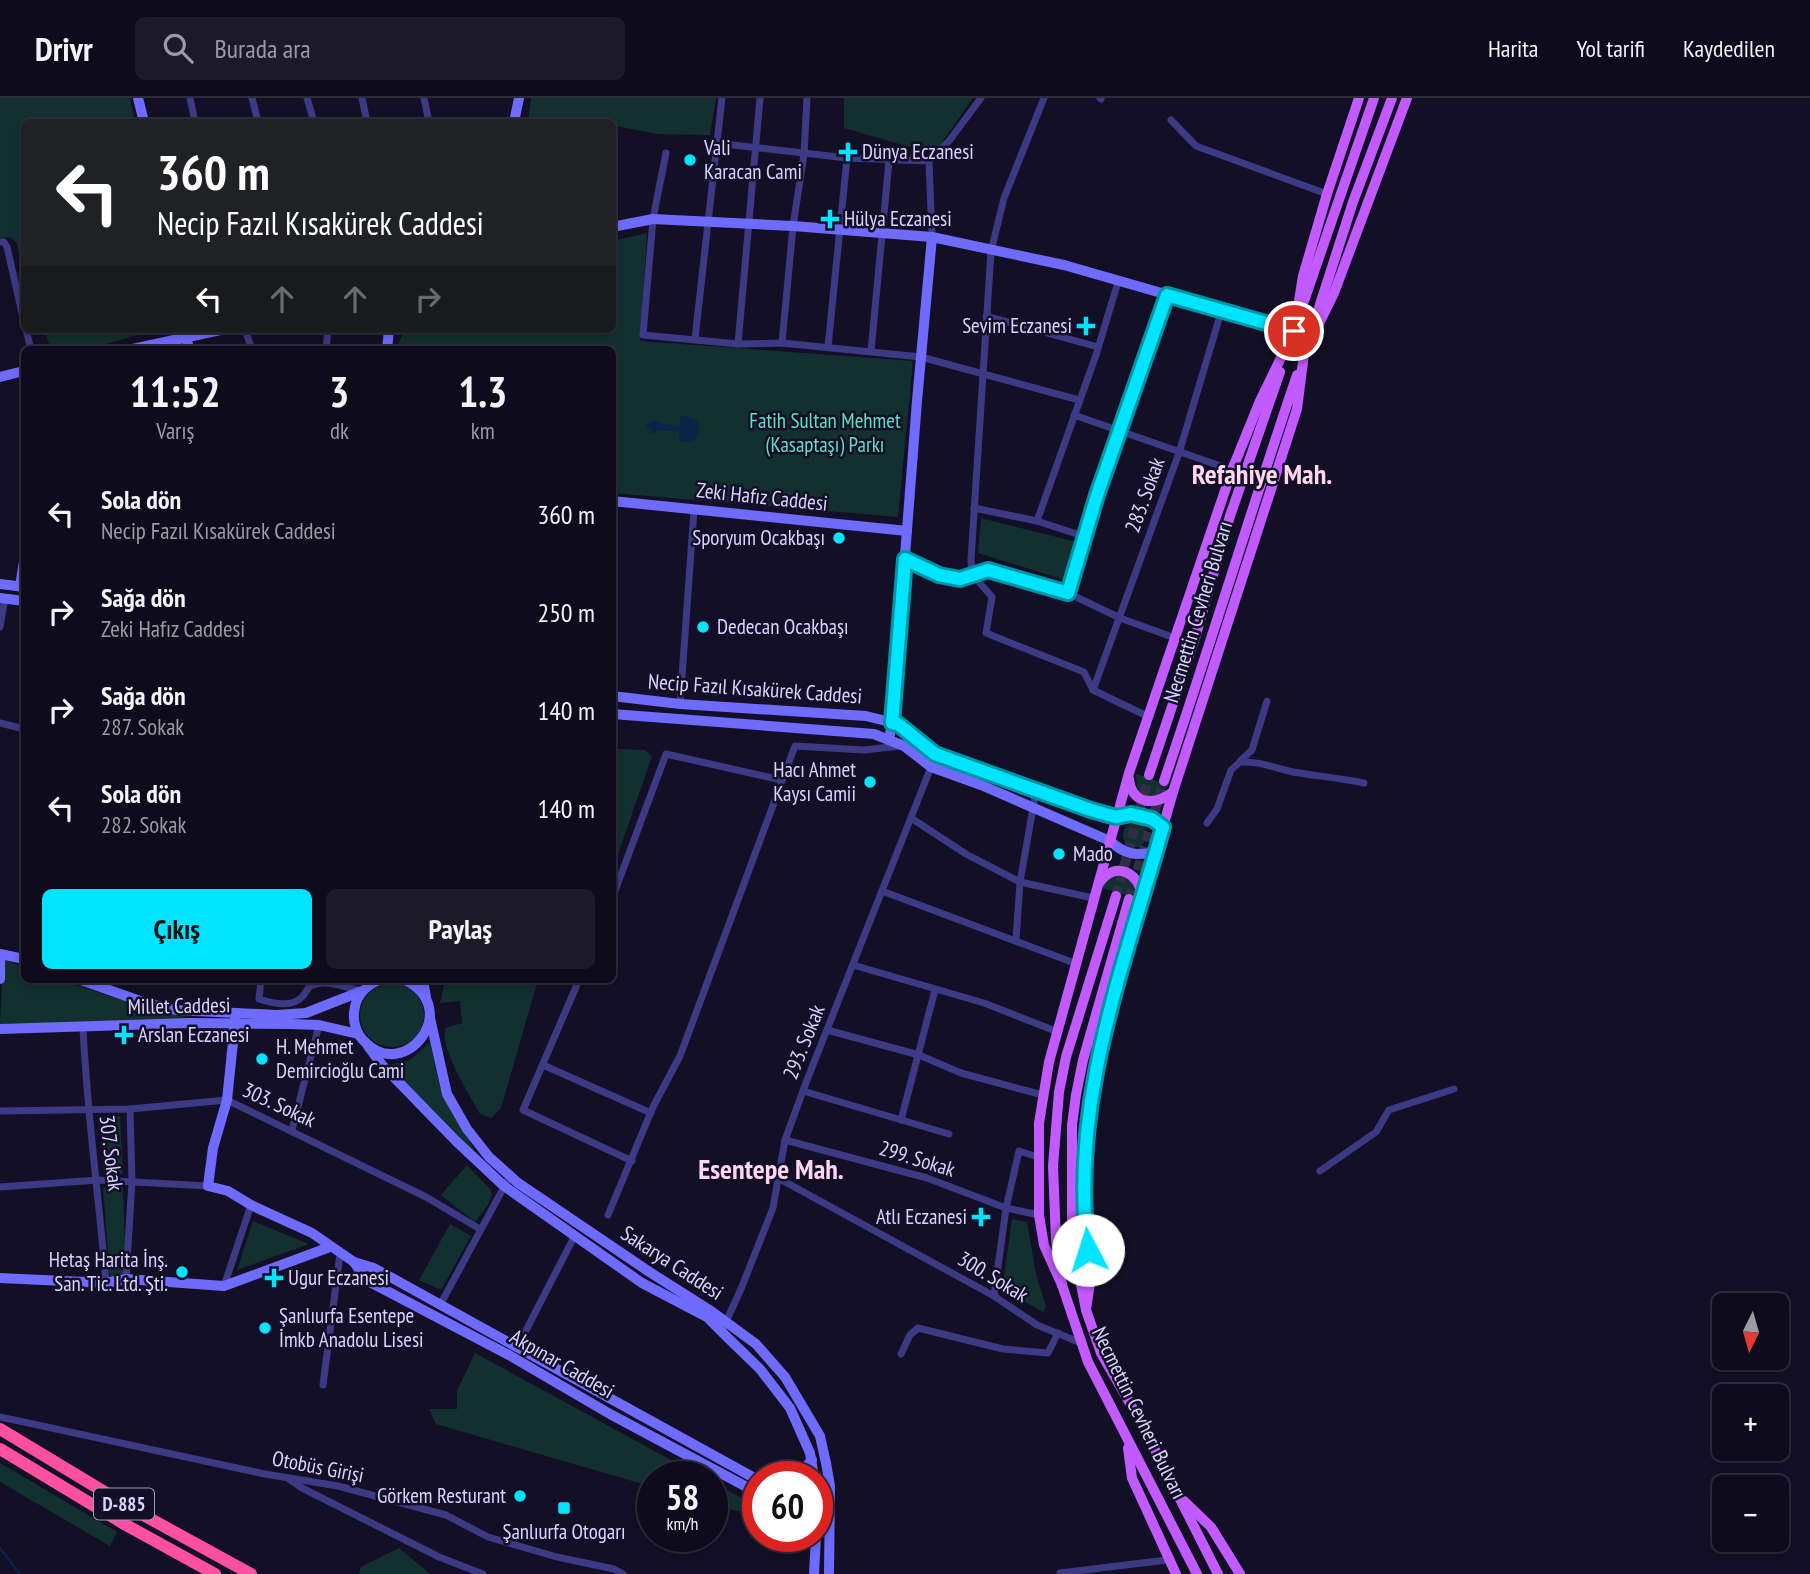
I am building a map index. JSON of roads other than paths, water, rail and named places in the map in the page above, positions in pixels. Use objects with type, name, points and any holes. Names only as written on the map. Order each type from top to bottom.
[{"type":"highway","name":"D-885","points":[[0,1429],[136,1511],[251,1574]]},
{"type":"highway","name":"D-885","points":[[0,1449],[215,1574]]},
{"type":"main road","points":[[138,98],[143,119]]},
{"type":"main road","points":[[515,119],[519,98]]},
{"type":"main road","points":[[1062,1285],[1044,1245],[1039,1216],[1039,1123],[1049,1062],[1129,773],[1232,470],[1294,331],[1303,276],[1359,98]]},
{"type":"main road","name":"Necmettin Cevheri Bulvarı","points":[[1149,775],[1195,639],[1230,516],[1374,98]]},
{"type":"main road","name":"Necmettin Cevheri Bulvarı","points":[[1164,781],[1353,202],[1392,98]]},
{"type":"main road","points":[[1086,1310],[1091,1276],[1084,1223],[1090,1095],[1102,1040],[1172,792],[1297,410],[1304,354],[1334,293],[1407,98]]},
{"type":"main road","points":[[616,227],[653,219],[932,237],[1064,265],[1294,331]]},
{"type":"main road","points":[[889,740],[932,237]]},
{"type":"main road","points":[[142,346],[186,334]]},
{"type":"main road","points":[[0,377],[21,372]]},
{"type":"main road","name":"Zeki Hafız Caddesi","points":[[616,501],[907,531]]},
{"type":"main road","points":[[0,584],[21,586]]},
{"type":"main road","points":[[3,598],[21,601]]},
{"type":"main road","name":"Necip Fazıl Kısakürek Caddesi","points":[[616,696],[680,704],[866,716],[898,724],[935,754],[1116,817],[1131,814],[1152,819],[1163,827]]},
{"type":"main road","name":"Necip Fazıl Kısakürek Caddesi","points":[[616,714],[874,734],[904,746],[931,766],[1110,841],[1121,851],[1138,856],[1156,852]]},
{"type":"main road","points":[[1129,773],[1132,791],[1142,800],[1160,801],[1172,792]]},
{"type":"main road","points":[[1095,892],[1103,877],[1111,871],[1119,870],[1138,880],[1142,901]]},
{"type":"main road","name":"Necmettin Cevheri Bulvarı","points":[[1116,896],[1066,1057],[1059,1092],[1053,1166],[1056,1240],[1062,1285],[1093,1373],[1195,1571]]},
{"type":"main road","name":"Necmettin Cevheri Bulvarı","points":[[1129,899],[1083,1060],[1072,1125],[1072,1239],[1075,1267],[1101,1353],[1143,1426],[1218,1574]]},
{"type":"main road","points":[[0,954],[21,958]]},
{"type":"main road","points":[[0,961],[0,979]]},
{"type":"main road","name":"Millet Caddesi","points":[[89,983],[143,1002],[176,1010],[277,1015],[306,1013],[362,991],[372,983]]},
{"type":"main road","points":[[408,983],[421,992],[427,1001]]},
{"type":"main road","name":"Sakarya Caddesi","points":[[424,983],[447,1094],[467,1129],[489,1157],[510,1176],[727,1323],[755,1344],[785,1377],[820,1436],[830,1486],[829,1574]]},
{"type":"main road","points":[[358,1034],[354,1012],[362,991]]},
{"type":"main road","points":[[208,1186],[213,1148],[227,1100],[236,1013]]},
{"type":"main road","points":[[368,1046],[390,1054],[402,1052],[421,1040],[430,1018]]},
{"type":"main road","name":"Millet Caddesi","points":[[0,1030],[191,1023],[319,1025],[358,1034]]},
{"type":"main road","name":"Sakarya Caddesi","points":[[358,1034],[382,1065],[504,1186],[642,1283],[707,1317],[760,1369],[790,1408],[812,1460]]},
{"type":"main road","name":"Akpınar Caddesi","points":[[208,1186],[228,1191],[251,1205],[312,1233],[354,1262],[374,1268],[742,1471]]},
{"type":"main road","points":[[0,1278],[106,1283],[127,1279],[224,1286],[330,1247]]},
{"type":"main road","name":"Akpınar Caddesi","points":[[354,1262],[366,1279],[742,1484]]},
{"type":"main road","points":[[1127,1438],[1132,1478],[1176,1574]]},
{"type":"main road","points":[[1177,1494],[1211,1527],[1240,1574]]},
{"type":"main road","points":[[814,1574],[815,1552]]},
{"type":"street","points":[[190,98],[194,119]]},
{"type":"street","points":[[252,98],[257,119]]},
{"type":"street","points":[[307,98],[313,119]]},
{"type":"street","points":[[362,98],[366,119]]},
{"type":"street","points":[[424,98],[428,119]]},
{"type":"street","points":[[695,339],[722,98]]},
{"type":"street","points":[[738,344],[760,98]]},
{"type":"street","points":[[782,343],[793,226],[804,154],[807,98]]},
{"type":"street","points":[[715,143],[848,158],[929,161],[949,141],[981,98]]},
{"type":"street","points":[[1044,98],[1004,198],[991,251],[972,574],[992,597],[986,633],[1084,672],[1093,690],[1149,717]]},
{"type":"street","points":[[1171,120],[1196,146],[1327,194]]},
{"type":"street","points":[[666,153],[653,219],[643,335],[738,344],[782,343],[921,357],[1079,400]]},
{"type":"street","points":[[828,347],[848,158]]},
{"type":"street","points":[[871,351],[889,161]]},
{"type":"street","points":[[929,161],[932,237]]},
{"type":"street","points":[[0,242],[4,242],[8,247],[21,308]]},
{"type":"street","points":[[1037,521],[1118,282]]},
{"type":"street","points":[[1068,593],[1097,495],[1167,295]]},
{"type":"street","name":"283. Sokak","points":[[1093,690],[1179,453],[1222,309]]},
{"type":"street","points":[[986,316],[1098,347]]},
{"type":"street","points":[[1074,415],[1232,470]]},
{"type":"street","points":[[974,508],[1037,521],[1086,537]]},
{"type":"street","points":[[680,704],[694,510]]},
{"type":"street","points":[[905,559],[939,575],[960,579],[988,570],[1068,593],[1120,618],[1175,638]]},
{"type":"street","points":[[0,627],[3,598]]},
{"type":"street","points":[[1207,823],[1217,809],[1231,770],[1252,750],[1267,701]]},
{"type":"street","points":[[0,723],[21,728]]},
{"type":"street","points":[[608,1215],[651,1113],[680,1056],[795,746],[864,750],[904,746]]},
{"type":"street","points":[[616,888],[666,754],[781,780]]},
{"type":"street","points":[[1240,762],[1259,761],[1293,772],[1364,783]]},
{"type":"street","name":"293. Sokak","points":[[720,1332],[727,1323],[773,1208],[785,1140],[803,1091],[931,766]]},
{"type":"street","points":[[1016,940],[1020,882],[1036,791]]},
{"type":"street","points":[[911,818],[966,854],[1020,882],[1095,892]]},
{"type":"street","points":[[883,891],[1077,964]]},
{"type":"street","points":[[853,965],[984,1003],[1058,1032]]},
{"type":"street","points":[[261,983],[259,999],[271,1003],[294,1002],[313,984],[330,983],[362,991]]},
{"type":"street","points":[[578,983],[523,1110],[632,1161]]},
{"type":"street","points":[[901,1120],[935,990]]},
{"type":"street","points":[[292,1130],[319,1025]]},
{"type":"street","name":"307. Sokak","points":[[82,1028],[87,1110],[98,1180],[106,1283]]},
{"type":"street","points":[[827,1030],[919,1055],[961,1073],[1043,1095]]},
{"type":"street","points":[[542,1065],[651,1113]]},
{"type":"street","points":[[1320,1171],[1376,1132],[1389,1110],[1454,1089]]},
{"type":"street","points":[[803,1091],[949,1134]]},
{"type":"street","name":"303. Sokak","points":[[0,1111],[130,1109],[227,1100],[426,1197],[480,1229]]},
{"type":"street","points":[[127,1279],[132,1181],[130,1109]]},
{"type":"street","name":"299. Sokak","points":[[785,1140],[927,1178],[1006,1208],[1039,1216]]},
{"type":"street","points":[[994,1296],[1006,1208],[1019,1151],[1038,1157]]},
{"type":"street","points":[[440,1305],[510,1176]]},
{"type":"street","name":"300. Sokak","points":[[778,1178],[994,1296],[1037,1325],[1081,1343]]},
{"type":"street","points":[[0,1187],[98,1180],[208,1186]]},
{"type":"street","points":[[224,1286],[251,1205]]},
{"type":"street","points":[[518,1346],[574,1237]]},
{"type":"street","points":[[323,1385],[340,1254]]},
{"type":"street","points":[[901,1354],[910,1335],[918,1328],[1003,1349],[1048,1353],[1058,1334]]},
{"type":"street","name":"Otobüs Girişi","points":[[0,1417],[338,1486],[446,1515],[488,1537],[557,1557],[614,1569],[623,1574]]},
{"type":"street","points":[[285,1477],[439,1557],[484,1574]]},
{"type":"street","points":[[1060,1573],[1167,1560],[1168,1557]]},
{"type":"water","points":[[680,416],[694,418],[698,422],[699,433],[693,441],[679,442],[679,432],[659,430],[652,434],[646,425],[655,420],[662,424],[680,425]]},
{"type":"waterway","points":[[0,1548],[20,1574]]},
{"type":"tunnel","points":[[1116,896],[1149,775]]},
{"type":"tunnel","points":[[1129,899],[1164,781]]},
{"type":"place","name":"Dünya Eczanesi","points":[[848,152]]},
{"type":"place","name":"Vali Karacan Cami","points":[[690,160]]},
{"type":"place","name":"Hülya Eczanesi","points":[[830,219]]},
{"type":"place","name":"Sevim Eczanesi","points":[[1086,326]]},
{"type":"place","name":"Sporyum Ocakbaşı","points":[[839,538]]},
{"type":"place","name":"Dedecan Ocakbaşı","points":[[703,627]]},
{"type":"place","name":"Hacı Ahmet Kaysı Camii","points":[[870,782]]},
{"type":"place","name":"Mado","points":[[1059,854]]},
{"type":"place","name":"Arslan Eczanesi","points":[[124,1035]]},
{"type":"place","name":"H. Mehmet Demircioğlu Cami","points":[[262,1059]]},
{"type":"place","name":"Atlı Eczanesi","points":[[981,1217]]},
{"type":"place","name":"Hetaş Harita İnş. San. Tic. Ltd. Şti.","points":[[182,1272]]},
{"type":"place","name":"Ugur Eczanesi","points":[[274,1278]]},
{"type":"place","name":"Şanlıurfa Esentepe İmkb Anadolu Lisesi","points":[[265,1328]]},
{"type":"place","name":"Görkem Resturant","points":[[520,1496]]},
{"type":"place","name":"Şanlıurfa Otogarı","points":[[564,1508]]},
{"type":"district","name":"Refahiye Mah.","points":[[1262,474]]},
{"type":"district","name":"Esentepe Mah.","points":[[771,1169]]},
{"type":"park label","name":"Fatih Sultan Mehmet (Kasaptaşı) Parkı","points":[[825,433]]}]
